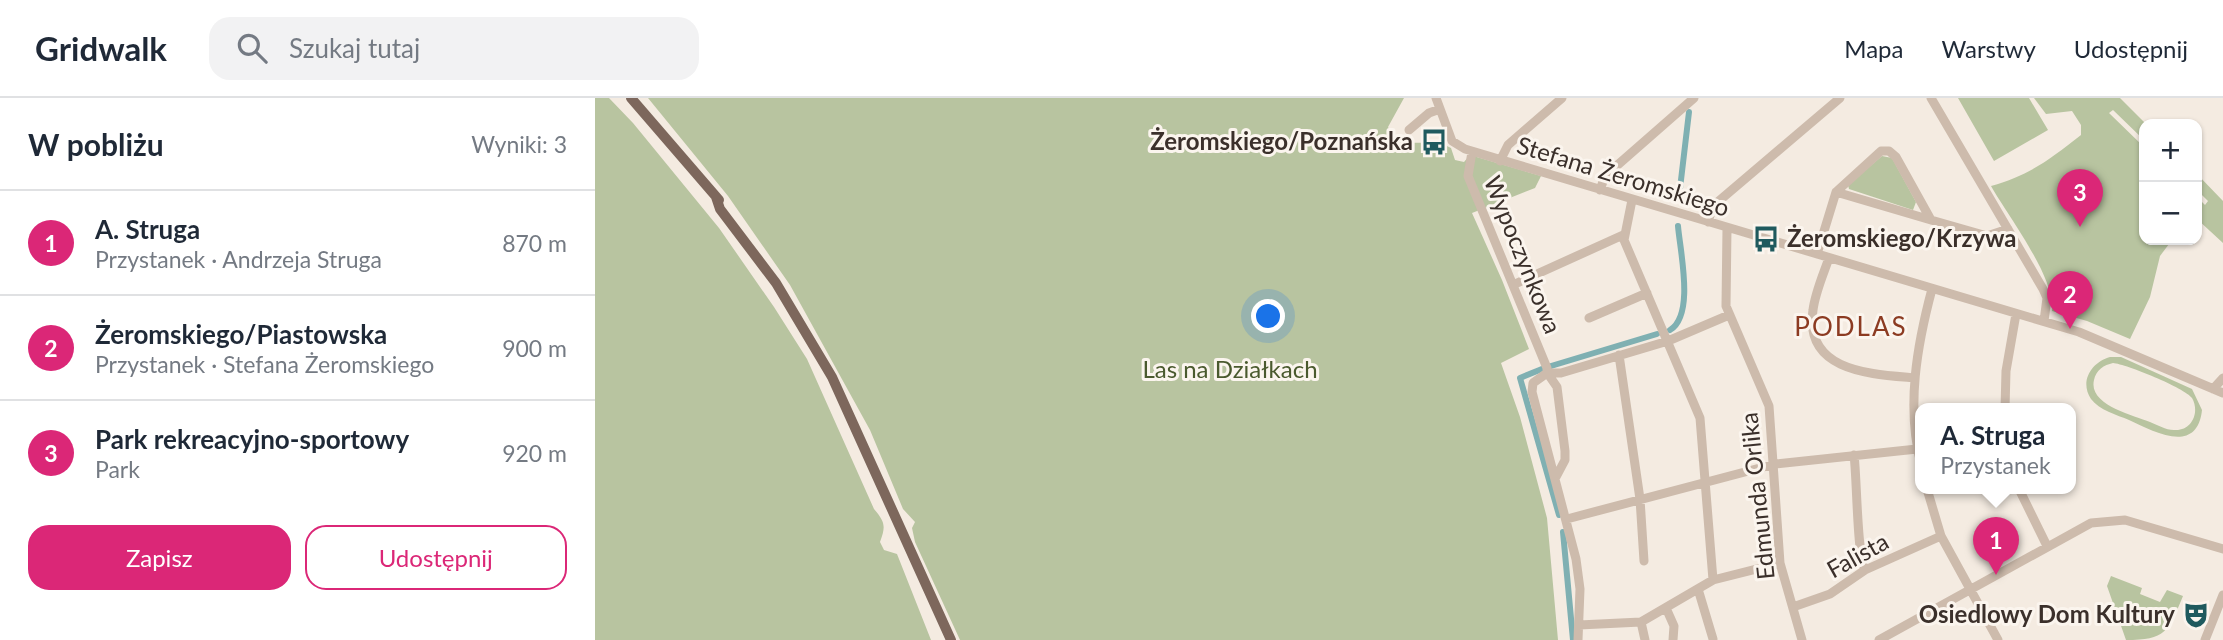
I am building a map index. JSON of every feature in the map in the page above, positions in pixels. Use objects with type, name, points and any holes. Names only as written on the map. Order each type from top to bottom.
[{"type":"main road","points":[[631,98],[751,239],[832,377],[951,640]]},
{"type":"street","points":[[1500,160],[1508,145],[1562,98]]},
{"type":"street","points":[[1600,190],[1605,176],[1694,98]]},
{"type":"street","points":[[1708,222],[1716,203],[1840,98]]},
{"type":"street","points":[[1931,98],[2047,298],[2044,321]]},
{"type":"street","points":[[1409,130],[1440,102]]},
{"type":"street","name":"Stefana Żeromskiego","points":[[1440,102],[1452,141],[1472,152],[2044,321],[2099,339],[2223,393]]},
{"type":"street","points":[[1817,254],[1836,192],[1881,151],[1889,150],[1896,157],[1931,220]]},
{"type":"street","name":"Wypoczynkowa","points":[[1472,152],[1468,176],[1546,363],[1546,373]]},
{"type":"street","points":[[1836,192],[1987,236],[2008,229]]},
{"type":"street","points":[[1632,200],[1623,235],[1700,418],[1713,580]]},
{"type":"street","name":"Edmunda Orlika","points":[[1727,228],[1725,295],[1728,315],[1769,405],[1780,563],[1802,640]]},
{"type":"street","points":[[1514,284],[1623,235]]},
{"type":"street","points":[[1829,258],[1812,309],[1812,326],[1821,351],[1831,363],[1879,374],[1915,377]]},
{"type":"street","points":[[1916,403],[1915,377],[1919,345],[1932,289]]},
{"type":"street","points":[[1589,318],[1647,293]]},
{"type":"street","points":[[2005,403],[2005,371],[2016,313]]},
{"type":"street","points":[[1546,373],[1560,373],[1668,341],[1728,315]]},
{"type":"street","points":[[1619,355],[1640,499],[1644,561]]},
{"type":"street","name":"Wypoczynkowa","points":[[1546,373],[1533,383],[1532,392],[1578,568],[1578,640]]},
{"type":"street","name":"Wypoczynkowa","points":[[1546,373],[1553,377],[1557,387],[1565,451],[1565,460],[1556,477]]},
{"type":"street","points":[[2213,389],[2223,378]]},
{"type":"street","points":[[1854,455],[1861,529],[1860,555],[1865,570]]},
{"type":"street","points":[[1567,519],[1775,464],[1854,455],[1915,456]]},
{"type":"street","points":[[1928,494],[1941,536],[1998,640]]},
{"type":"street","points":[[2021,494],[2047,546]]},
{"type":"street","points":[[1879,640],[2091,523],[2125,520],[2223,549]]},
{"type":"street","name":"Falista","points":[[1793,607],[1830,594],[1865,570],[1941,536]]},
{"type":"street","points":[[1579,625],[1641,622],[1713,580],[1780,563]]},
{"type":"street","points":[[1698,589],[1713,639]]},
{"type":"street","points":[[2205,640],[2223,595]]},
{"type":"street","points":[[1666,608],[1674,626],[1672,640]]},
{"type":"street","points":[[1641,622],[1645,640]]},
{"type":"green space","points":[[595,98],[609,98],[633,123],[719,228],[807,359],[874,509],[882,521],[884,528],[880,542],[884,550],[897,554],[931,640],[595,640]]},
{"type":"green space","name":"Las na Działkach","points":[[648,98],[1404,98],[1388,127],[1394,139],[1444,145],[1451,148],[1455,160],[1464,162],[1470,155],[1541,176],[1535,188],[1472,213],[1529,349],[1501,363],[1520,417],[1547,518],[1558,640],[960,640],[915,542],[912,528],[915,522],[903,509],[870,430],[790,285],[728,196]]},
{"type":"green space","points":[[1958,98],[2029,98],[2048,130],[1994,161]]},
{"type":"green space","points":[[2034,98],[2120,98],[2141,119],[2139,135],[2113,110],[2109,113],[2139,142],[2139,245],[2168,245],[2160,256],[2150,297],[2130,339],[2087,321],[2052,311],[2047,282],[2039,265],[1991,186],[2039,166],[2081,135],[2081,125],[2072,111],[2046,114]]},
{"type":"green space","points":[[1882,156],[1892,158],[1916,202],[1913,210],[1849,189],[1848,185]]},
{"type":"green space","points":[[2202,179],[2223,201],[2223,243],[2202,224],[2202,202],[2205,205],[2208,201],[2202,195]]},
{"type":"green space","points":[[2121,357],[2192,389],[2202,410],[2192,433],[2183,436],[2161,434],[2099,406],[2091,399],[2086,386],[2089,373],[2104,360]],"holes":[[[2120,364],[2179,388],[2192,398],[2195,414],[2190,424],[2182,429],[2169,430],[2113,408],[2105,402],[2094,389],[2095,376],[2107,365]]]},
{"type":"green space","points":[[2111,576],[2142,588],[2140,594],[2160,602],[2167,590],[2183,596],[2164,632],[2150,638],[2126,640],[2107,586]]},
{"type":"waterway","points":[[1679,197],[1689,112]]},
{"type":"waterway","points":[[1670,330],[1678,322],[1684,297],[1678,226]]},
{"type":"waterway","points":[[1551,366],[1657,334]]},
{"type":"waterway","points":[[1542,369],[1520,378],[1559,515]]},
{"type":"waterway","points":[[1563,532],[1573,640]]},
{"type":"place","name":"Żeromskiego/Poznańska","points":[[1434,142]]},
{"type":"place","name":"Park rekreacyjno-sportowy","points":[[2080,227]]},
{"type":"place","name":"Żeromskiego/Krzywa","points":[[1766,239]]},
{"type":"place","name":"Żeromskiego/Piastowska","points":[[2070,329]]},
{"type":"place","name":"A. Struga","points":[[1996,575]]},
{"type":"place","name":"Osiedlowy Dom Kultury","points":[[2196,615]]},
{"type":"district","name":"PODLAS","points":[[1851,327]]}]
